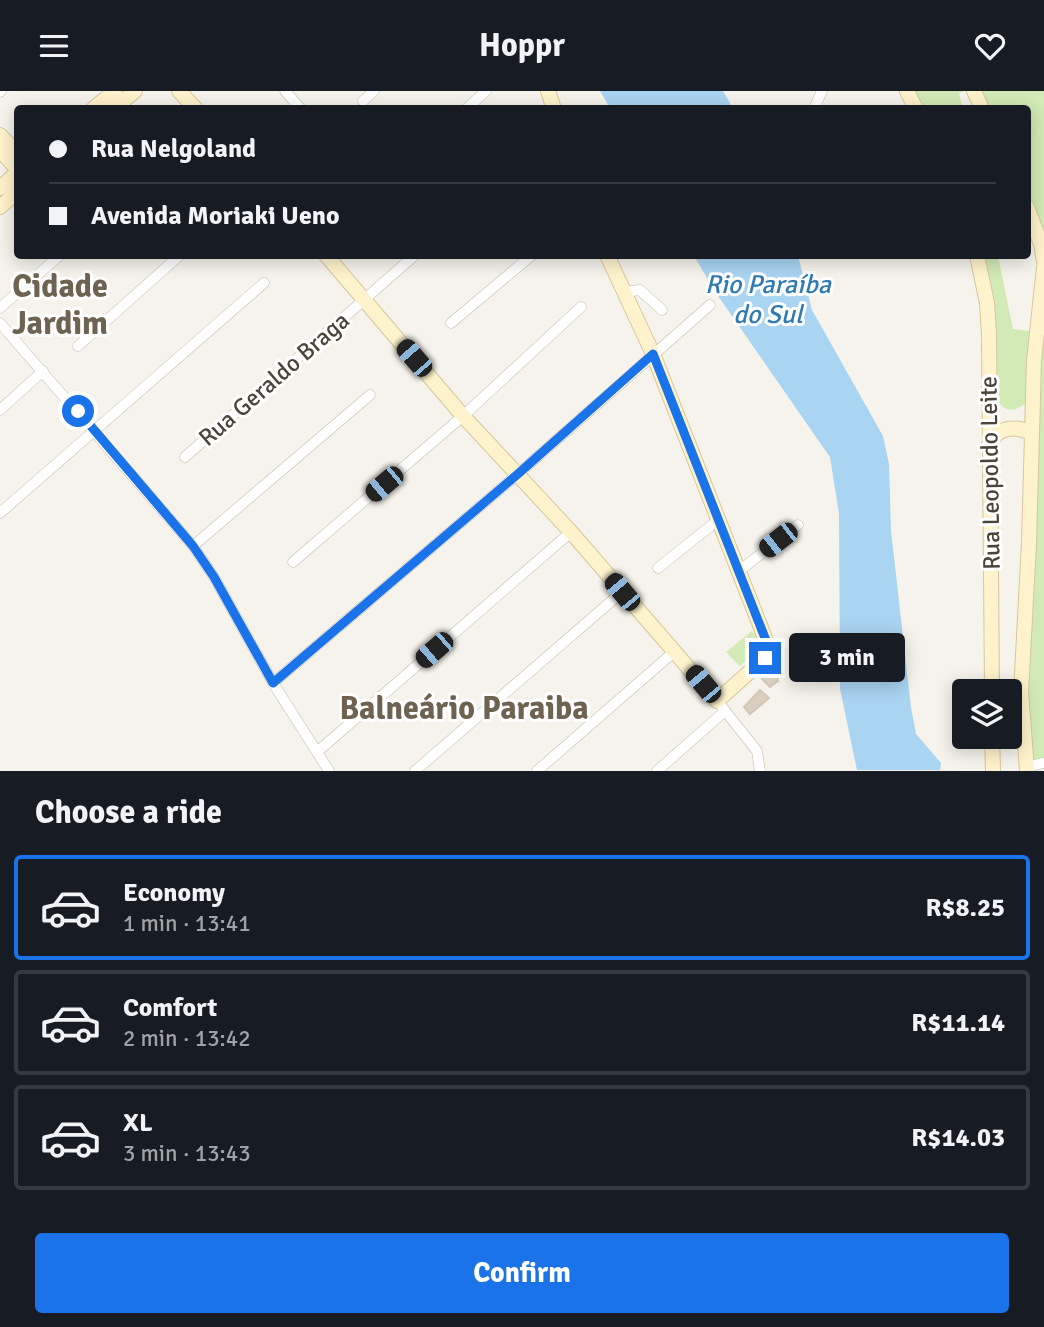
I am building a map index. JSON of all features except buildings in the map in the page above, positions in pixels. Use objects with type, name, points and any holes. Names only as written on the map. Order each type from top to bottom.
[{"type":"main road","points":[[98,105],[115,91]]},
{"type":"main road","points":[[119,105],[135,91]]},
{"type":"main road","points":[[179,91],[191,105]]},
{"type":"main road","points":[[0,135],[14,150]]},
{"type":"main road","points":[[0,149],[14,166]]},
{"type":"main road","points":[[0,188],[14,175]]},
{"type":"main road","points":[[0,207],[14,195]]},
{"type":"main road","points":[[1031,218],[1044,261]]},
{"type":"main road","points":[[329,259],[463,416],[519,473],[721,706],[767,653],[767,643],[653,354],[609,259]]},
{"type":"main road","name":"Rua Leopoldo Leite","points":[[978,259],[987,303],[993,425],[993,436],[989,445],[992,679]]},
{"type":"main road","points":[[1027,769],[1021,692],[1036,333],[1044,267]]},
{"type":"main road","points":[[993,425],[1020,429],[1031,427]]},
{"type":"main road","points":[[992,749],[993,771]]},
{"type":"street","points":[[285,91],[297,105]]},
{"type":"street","points":[[363,101],[374,91]]},
{"type":"street","points":[[470,105],[486,91]]},
{"type":"street","points":[[0,308],[55,259]]},
{"type":"street","points":[[78,346],[176,259]]},
{"type":"street","name":"Rua Geraldo Braga","points":[[185,457],[410,259]]},
{"type":"street","points":[[451,323],[527,259]]},
{"type":"street","points":[[0,513],[264,283]]},
{"type":"street","points":[[624,292],[640,290],[662,310]]},
{"type":"street","points":[[273,683],[519,473],[710,305]]},
{"type":"street","points":[[293,562],[463,416],[581,307]]},
{"type":"street","points":[[0,323],[193,546],[214,577],[273,683],[329,771]]},
{"type":"street","points":[[0,410],[43,371]]},
{"type":"street","points":[[193,546],[370,395]]},
{"type":"street","points":[[658,568],[718,520]]},
{"type":"street","points":[[739,571],[798,525]]},
{"type":"street","points":[[317,752],[571,532]]},
{"type":"street","points":[[415,771],[622,592]]},
{"type":"street","points":[[537,771],[675,651]]},
{"type":"street","points":[[657,771],[721,706],[757,751],[760,765]]},
{"type":"street","points":[[1027,769],[1044,763]]},
{"type":"green space","points":[[913,91],[963,91],[959,94],[962,105],[920,105]]},
{"type":"green space","points":[[974,91],[1044,91],[1044,244],[1031,219],[1031,105],[981,105]]},
{"type":"green space","points":[[983,259],[999,259],[1013,329],[1030,331],[1027,402],[1016,409],[1005,408],[998,401],[994,316]]},
{"type":"green space","points":[[1044,322],[1044,763],[1026,767],[1029,525]]},
{"type":"green space","points":[[752,631],[759,640],[761,649],[740,666],[726,652]]},
{"type":"water","points":[[600,91],[723,91],[731,105],[608,105]]},
{"type":"water","name":"Rio Paraíba do Sul","points":[[696,259],[799,259],[812,310],[883,436],[889,464],[891,531],[911,707],[916,734],[941,763],[940,770],[857,770],[840,689],[839,514],[830,457],[716,293]]},
{"type":"district","name":"Cidade Jardim","points":[[60,304]]},
{"type":"district","name":"Balneário Paraiba","points":[[464,708]]},
{"type":"route","points":[[78,411],[193,546],[214,577],[273,683],[519,473],[653,354],[767,643],[765,658]]}]
